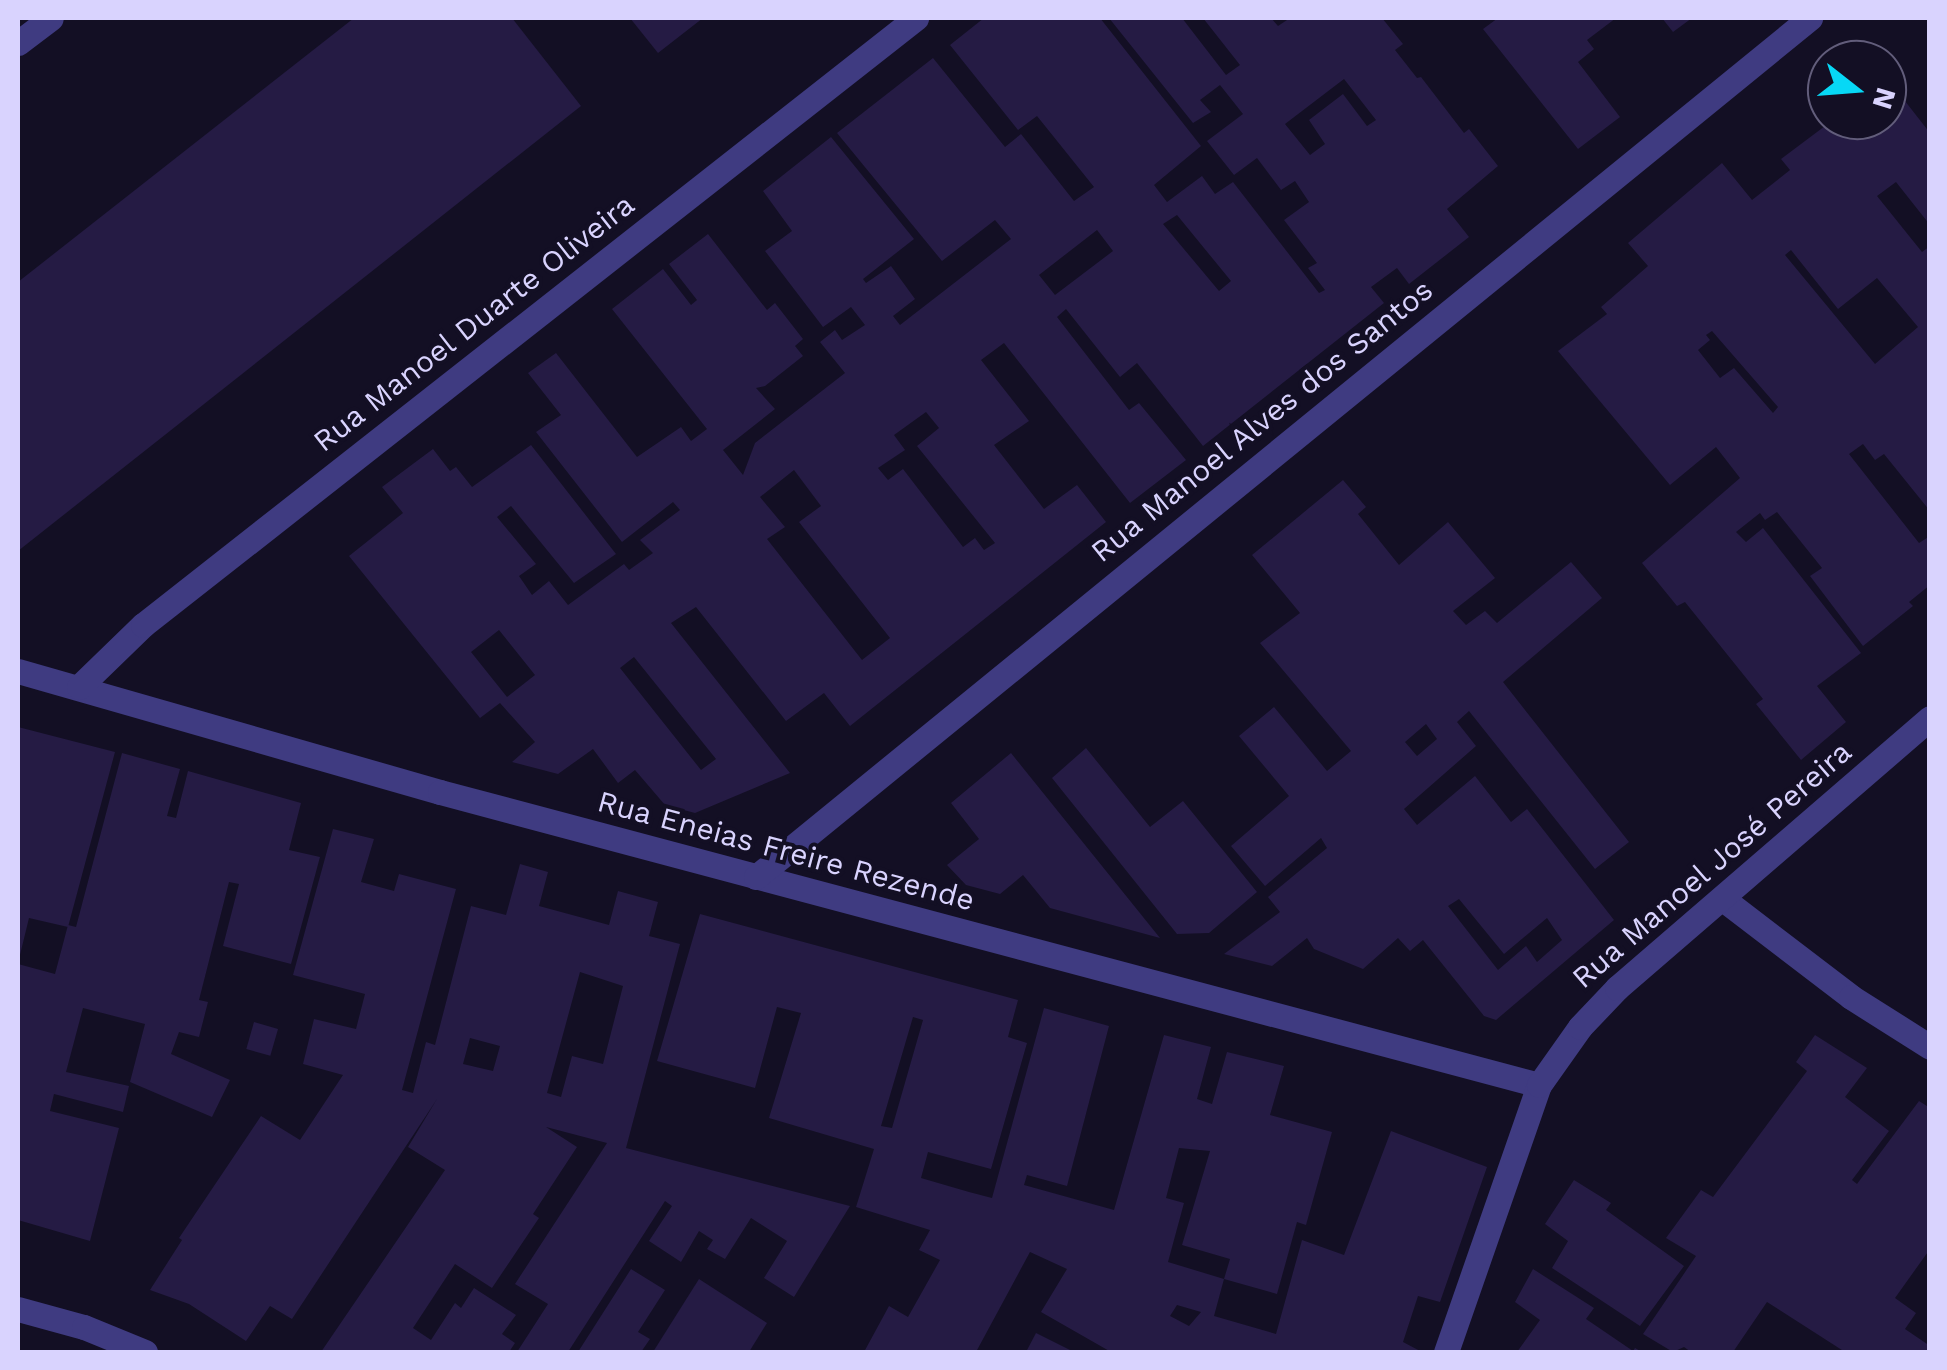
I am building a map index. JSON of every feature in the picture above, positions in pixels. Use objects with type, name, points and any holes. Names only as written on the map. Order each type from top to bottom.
[{"type":"street","points":[[18,42],[51,18]]},
{"type":"street","name":"Rua Manoel Duarte Oliveira","points":[[79,687],[143,625],[916,18]]},
{"type":"street","name":"Rua Manoel Alves dos Santos","points":[[756,878],[1810,18]]},
{"type":"street","name":"Rua Eneias Freire Rezende","points":[[18,670],[756,878],[1539,1086]]},
{"type":"street","name":"Rua Manoel José Pereira","points":[[1446,1352],[1539,1086],[1580,1027],[1617,988],[1930,718]]},
{"type":"street","points":[[1723,899],[1851,997],[1930,1047]]},
{"type":"street","points":[[18,1309],[84,1327],[145,1352]]},
{"type":"building","points":[[354,18],[512,18],[581,106],[18,551],[18,282]]},
{"type":"building","points":[[630,18],[703,18],[658,53]]},
{"type":"building","points":[[984,18],[1100,18],[1201,146],[1154,185],[1167,202],[1202,176],[1215,194],[1233,182],[1319,293],[1325,290],[1308,268],[1317,263],[1284,220],[1309,202],[1295,181],[1281,190],[1257,158],[1234,175],[1207,141],[1243,114],[1220,85],[1200,100],[1211,112],[1193,123],[1109,18],[1182,18],[1226,75],[1240,65],[1203,18],[1271,18],[1278,26],[1290,18],[1382,18],[1403,44],[1395,50],[1464,133],[1469,129],[1498,166],[1447,209],[1469,237],[1409,284],[1397,268],[1371,287],[1384,303],[1203,446],[1137,363],[1120,377],[1066,309],[1057,317],[1129,410],[1139,403],[1186,460],[1130,503],[1004,343],[981,360],[1029,421],[994,445],[1044,509],[1077,485],[1106,522],[850,726],[824,693],[786,721],[696,607],[671,623],[790,773],[695,813],[665,805],[635,770],[618,783],[593,749],[558,774],[512,762],[535,742],[500,703],[480,718],[349,556],[403,513],[382,487],[433,449],[450,471],[456,467],[472,487],[531,445],[616,554],[574,583],[511,506],[497,517],[536,564],[519,576],[532,595],[549,581],[568,605],[624,564],[629,570],[653,553],[640,540],[680,510],[673,502],[622,542],[536,432],[561,415],[528,373],[556,353],[637,457],[681,427],[691,441],[707,429],[612,309],[663,269],[691,305],[697,300],[669,264],[708,234],[767,310],[775,303],[803,339],[795,346],[803,356],[765,386],[756,388],[775,409],[723,450],[743,475],[755,443],[845,373],[820,342],[835,330],[842,340],[865,325],[851,307],[823,327],[765,251],[792,231],[763,191],[831,137],[914,239],[863,279],[866,283],[891,266],[915,299],[893,316],[900,325],[1011,239],[995,220],[942,261],[837,133],[933,58],[1005,147],[1021,134],[1074,201],[1094,187],[1037,116],[1018,130],[950,45]],"holes":[[[1344,79],[1376,120],[1367,126],[1343,94],[1309,120],[1325,144],[1310,155],[1285,124]],[[1177,215],[1231,281],[1219,291],[1163,224]],[[1097,230],[1113,251],[1055,295],[1039,275]],[[926,412],[939,428],[917,446],[995,543],[984,550],[975,538],[963,547],[903,469],[888,480],[878,468],[905,450],[894,435]],[[794,470],[821,506],[799,522],[890,638],[862,660],[767,539],[785,527],[760,497]],[[499,630],[535,675],[507,697],[471,652]],[[634,657],[716,759],[701,770],[620,668]]]},
{"type":"building","points":[[1498,18],[1616,18],[1587,40],[1594,49],[1578,62],[1620,117],[1578,149],[1483,29]]},
{"type":"building","points":[[1662,18],[1692,18],[1673,32]]},
{"type":"building","points":[[1907,104],[1930,133],[1930,225],[1896,182],[1877,196],[1922,252],[1930,246],[1930,511],[1884,454],[1875,460],[1863,444],[1849,454],[1919,543],[1930,536],[1930,585],[1909,602],[1913,606],[1863,646],[1810,576],[1822,568],[1777,512],[1765,520],[1760,513],[1736,532],[1746,542],[1763,528],[1861,653],[1817,686],[1846,722],[1801,760],[1756,704],[1763,699],[1685,602],[1677,606],[1642,563],[1740,478],[1716,447],[1670,485],[1558,351],[1607,314],[1601,307],[1648,266],[1628,243],[1722,163],[1752,200],[1790,170],[1781,159],[1807,140],[1907,140]],"holes":[[[1791,250],[1838,309],[1877,278],[1918,327],[1875,364],[1785,255]],[[1712,331],[1778,407],[1773,413],[1734,368],[1720,378],[1698,350],[1710,340],[1706,335]]]},
{"type":"building","points":[[1343,480],[1366,507],[1358,514],[1399,565],[1448,522],[1495,578],[1453,611],[1466,625],[1485,611],[1497,623],[1571,562],[1602,598],[1503,682],[1629,842],[1595,869],[1469,711],[1457,722],[1476,746],[1404,809],[1417,825],[1475,776],[1511,822],[1527,809],[1614,920],[1496,1020],[1484,1016],[1423,940],[1410,951],[1398,938],[1363,969],[1314,949],[1307,938],[1272,966],[1224,954],[1280,912],[1268,897],[1327,848],[1321,838],[1265,886],[1231,846],[1289,796],[1239,736],[1274,707],[1327,771],[1351,751],[1260,643],[1300,613],[1252,555]],"holes":[[[1426,724],[1437,739],[1417,756],[1405,742]],[[1459,899],[1504,954],[1547,918],[1562,940],[1537,962],[1526,946],[1498,970],[1448,906]]]},
{"type":"building","points":[[18,727],[115,752],[68,927],[29,918],[19,959]]},
{"type":"building","points":[[1086,748],[1150,827],[1183,801],[1257,892],[1209,933],[1177,934],[1052,778]]},
{"type":"building","points":[[122,753],[180,769],[167,816],[176,818],[188,771],[301,803],[289,850],[320,857],[291,964],[223,946],[239,884],[229,882],[199,1000],[208,1002],[199,1037],[179,1032],[171,1054],[230,1080],[212,1117],[130,1082],[145,1024],[83,1008],[66,1072],[129,1086],[123,1112],[54,1094],[50,1111],[119,1128],[90,1241],[18,1220],[18,964],[55,974],[68,925],[76,927]]},
{"type":"building","points":[[1011,753],[1160,938],[1050,908],[1023,875],[1000,894],[966,885],[947,865],[979,839],[951,803]]},
{"type":"building","points":[[333,829],[374,839],[361,882],[394,891],[399,874],[456,889],[402,1090],[413,1093],[426,1042],[435,1045],[471,906],[506,915],[520,864],[548,872],[539,906],[609,925],[618,891],[658,902],[649,936],[680,944],[626,1148],[850,1206],[794,1297],[764,1278],[787,1241],[751,1218],[725,1259],[707,1249],[713,1240],[699,1231],[681,1262],[649,1241],[672,1206],[665,1201],[568,1352],[517,1352],[548,1304],[515,1284],[607,1143],[546,1127],[577,1147],[533,1214],[539,1218],[492,1288],[455,1264],[413,1328],[431,1340],[455,1303],[461,1308],[474,1288],[516,1315],[502,1334],[515,1343],[509,1352],[321,1352],[445,1170],[408,1147],[437,1099],[292,1319],[270,1306],[246,1341],[189,1304],[150,1290],[182,1240],[179,1238],[261,1116],[300,1140],[343,1075],[303,1064],[314,1019],[356,1029],[365,994],[293,975]],"holes":[[[580,972],[623,986],[603,1064],[572,1056],[561,1097],[547,1093]],[[470,1038],[500,1046],[493,1071],[463,1064]]]},
{"type":"building","points":[[700,914],[1018,1000],[1008,1037],[1027,1043],[991,1169],[928,1152],[921,1178],[992,1198],[1044,1008],[1109,1026],[1067,1186],[1027,1175],[1024,1185],[1114,1210],[1164,1035],[1211,1047],[1197,1099],[1212,1104],[1227,1052],[1284,1066],[1270,1115],[1332,1132],[1306,1225],[1297,1222],[1277,1294],[1224,1279],[1214,1316],[1276,1334],[1302,1240],[1344,1255],[1391,1131],[1487,1167],[1440,1302],[1418,1296],[1403,1342],[1422,1352],[1111,1352],[1041,1312],[1067,1269],[1030,1252],[976,1352],[864,1352],[889,1306],[908,1317],[940,1260],[919,1250],[930,1230],[856,1207],[874,1149],[769,1118],[801,1013],[777,1007],[755,1088],[657,1061]],"holes":[[[913,1017],[923,1020],[892,1128],[881,1126]],[[1179,1148],[1210,1151],[1182,1245],[1230,1259],[1224,1279],[1168,1262],[1184,1203],[1166,1198]],[[1177,1305],[1201,1312],[1189,1326],[1170,1316]]]},
{"type":"building","points":[[254,1022],[278,1029],[270,1056],[246,1049]]},
{"type":"building","points":[[1815,1035],[1867,1068],[1845,1097],[1889,1131],[1852,1180],[1857,1184],[1919,1101],[1930,1108],[1930,1249],[1895,1298],[1916,1313],[1905,1329],[1930,1346],[1930,1352],[1845,1352],[1767,1302],[1733,1352],[1691,1352],[1684,1347],[1673,1352],[1643,1334],[1696,1256],[1666,1238],[1701,1190],[1713,1197],[1807,1071],[1796,1062]]},
{"type":"building","points":[[1574,1180],[1611,1203],[1606,1210],[1684,1266],[1640,1326],[1552,1268],[1568,1241],[1545,1224]]},
{"type":"building","points":[[631,1269],[665,1290],[638,1332],[650,1339],[641,1352],[578,1352]]},
{"type":"building","points":[[1533,1269],[1594,1308],[1586,1319],[1633,1351],[1635,1348],[1642,1352],[1517,1352],[1540,1320],[1515,1302]]},
{"type":"building","points":[[699,1279],[767,1323],[749,1352],[653,1352]]},
{"type":"building","points":[[1036,1333],[1074,1352],[1026,1352]]}]
